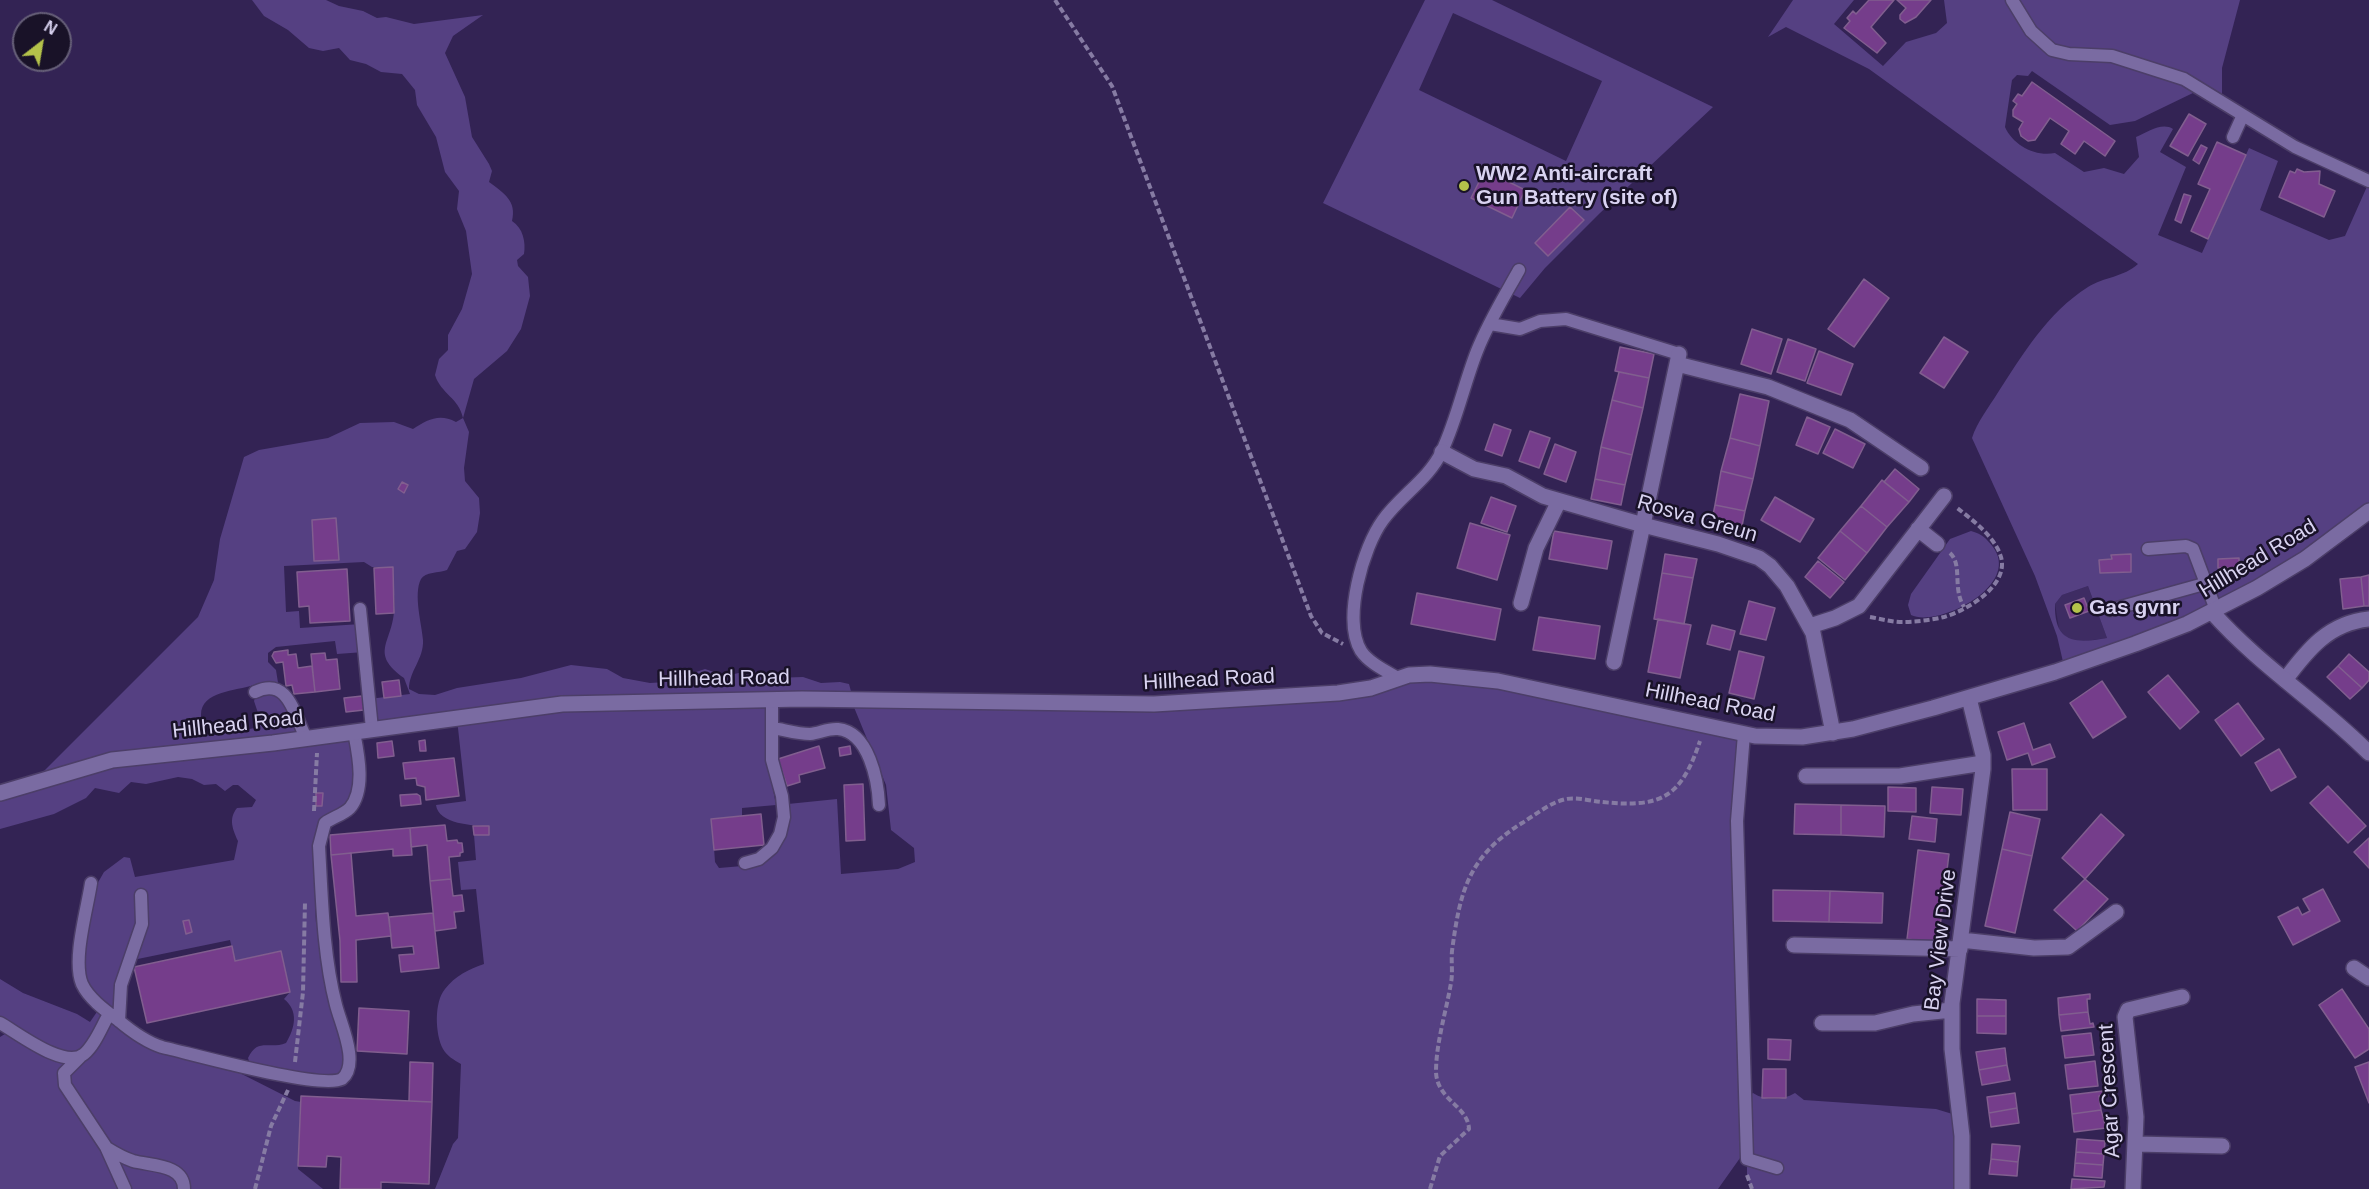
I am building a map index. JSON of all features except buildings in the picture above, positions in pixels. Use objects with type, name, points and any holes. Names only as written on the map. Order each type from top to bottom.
[{"type":"street","points":[[1614,662],[1678,359],[1768,387],[1850,420],[1922,468]]},
{"type":"street","name":"Rosva Greun","points":[[1442,452],[1474,469],[1506,476],[1543,496],[1719,544],[1759,558],[1787,586],[1810,626],[1833,733]]},
{"type":"street","points":[[1810,626],[1854,609],[1865,600],[1944,496]]},
{"type":"street","points":[[1521,603],[1536,548],[1559,501]]},
{"type":"street","name":"Hillhead Road","points":[[0,793],[112,760],[311,738],[562,704],[772,699],[1154,704],[1338,693],[1371,688],[1398,678],[1430,674],[1498,681],[1744,734],[1775,738],[1833,733],[1969,698],[2105,655],[2214,611],[2305,560],[2369,511]]},
{"type":"street","points":[[1918,529],[1937,544]]},
{"type":"street","points":[[2214,611],[2241,644],[2369,753]]},
{"type":"street","points":[[2285,680],[2307,651],[2324,635],[2348,623],[2369,619]]},
{"type":"street","name":"Bay View Drive","points":[[1962,1189],[1963,1151],[1953,1067],[1952,1010],[1980,805],[1983,763],[1969,698]]},
{"type":"street","points":[[1806,776],[1900,776],[1983,763]]},
{"type":"street","points":[[1794,945],[2068,947],[2116,912]]},
{"type":"street","points":[[2354,968],[2369,978]]},
{"type":"street","name":"Agar Crescent","points":[[2133,1189],[2136,1144],[2126,1013],[2139,1007],[2182,997]]},
{"type":"street","points":[[1822,1023],[1875,1023],[1913,1014],[1952,1010]]},
{"type":"street","points":[[2136,1144],[2222,1146]]},
{"type":"lane","points":[[2012,0],[2026,25],[2052,50],[2068,54],[2112,56],[2184,80],[2242,117],[2309,155],[2369,181]]},
{"type":"lane","points":[[2233,137],[2242,117]]},
{"type":"lane","points":[[1398,678],[1372,662],[1361,650],[1356,630],[1355,604],[1372,538],[1383,519],[1425,477],[1442,452],[1477,350],[1519,270]]},
{"type":"lane","points":[[1490,324],[1520,329],[1540,321],[1566,319],[1678,359]]},
{"type":"lane","points":[[2148,549],[2190,547],[2197,555],[2214,611]]},
{"type":"lane","points":[[2110,610],[2204,584]]},
{"type":"lane","points":[[360,609],[372,729]]},
{"type":"lane","points":[[255,692],[271,686],[282,692],[311,738]]},
{"type":"lane","points":[[745,863],[759,859],[768,853],[782,826],[782,796],[772,757],[772,699]]},
{"type":"lane","points":[[773,728],[810,734],[840,729],[854,737],[864,748],[876,778],[879,805]]},
{"type":"lane","points":[[91,883],[80,952],[79,975],[87,992],[114,1017],[157,1045],[292,1077],[336,1082],[349,1070],[349,1055],[330,979],[320,846],[325,823],[348,809],[357,793],[359,777],[354,732]]},
{"type":"lane","points":[[1744,734],[1737,821],[1747,1159],[1778,1168]]},
{"type":"lane","points":[[125,1189],[106,1147],[69,1092],[63,1079],[67,1067],[87,1051],[114,1017],[121,985],[142,924],[141,895]]},
{"type":"lane","points":[[0,1023],[53,1054],[65,1058],[80,1057]]},
{"type":"lane","points":[[106,1147],[125,1158],[159,1165],[174,1172],[182,1179],[184,1189]]},
{"type":"path","points":[[1054,0],[1112,87],[1315,623],[1332,640],[1361,650]]},
{"type":"path","points":[[1854,609],[1863,616],[1902,622],[1944,617],[1977,601],[1992,587],[2002,571],[2000,554],[1979,526],[1944,496]]},
{"type":"path","points":[[1937,544],[1954,555],[1958,566],[1957,592],[1965,607]]},
{"type":"path","points":[[1430,1189],[1440,1156],[1469,1129],[1468,1121],[1445,1096],[1436,1075],[1452,980],[1452,957],[1460,898],[1471,875],[1495,842],[1554,804],[1580,799],[1634,805],[1648,803],[1669,793],[1688,774],[1705,724]]},
{"type":"path","points":[[311,738],[313,821]]},
{"type":"path","points":[[255,1189],[271,1126],[292,1077],[299,1045],[302,930],[306,894]]},
{"type":"shaded area","points":[[252,0],[326,0],[339,6],[363,11],[377,18],[386,17],[414,24],[483,15],[453,36],[445,53],[465,97],[472,137],[492,171],[489,182],[508,198],[513,208],[512,221],[519,227],[523,236],[524,254],[517,260],[518,266],[528,277],[530,296],[521,329],[507,351],[474,379],[463,418],[458,406],[441,387],[435,375],[439,359],[448,350],[448,335],[462,309],[472,274],[466,231],[457,209],[459,191],[445,172],[436,137],[417,105],[415,90],[402,74],[381,72],[366,64],[350,60],[339,48],[323,51],[309,48],[288,30],[264,16]]},
{"type":"shaded area","points":[[1425,0],[1492,0],[1713,107],[1600,213],[1545,268],[1520,298],[1323,203]],"holes":[[[1453,13],[1602,81],[1566,161],[1419,90]]]},
{"type":"shaded area","points":[[1793,0],[1854,0],[1834,24],[1883,66],[1906,42],[1936,33],[1947,23],[1944,0],[2240,0],[2222,68],[2222,102],[2195,92],[2135,121],[2110,125],[2032,71],[2028,76],[2017,75],[2012,80],[2005,127],[2013,139],[2026,148],[2040,153],[2055,153],[2084,172],[2104,168],[2124,174],[2139,157],[2136,137],[2160,127],[2173,129],[2160,152],[2186,167],[2158,235],[2202,253],[2249,148],[2278,161],[2260,210],[2329,240],[2345,236],[2369,182],[2369,510],[2242,595],[2064,666],[2057,636],[2035,576],[1972,438],[1980,420],[2016,364],[2060,309],[2088,287],[2127,272],[2138,264],[1869,69],[1786,27],[1768,37]],"holes":[[[2131,554],[2131,571],[2100,573],[2112,559],[2111,556]],[[2088,586],[2107,638],[2076,640],[2069,638],[2058,627],[2055,604],[2062,595]]]},
{"type":"shaded area","points":[[439,418],[456,422],[463,418],[469,432],[464,468],[465,481],[479,498],[480,513],[477,532],[465,549],[457,551],[447,570],[429,574],[421,579],[418,601],[423,647],[411,676],[409,689],[419,694],[435,695],[457,688],[521,678],[571,665],[607,669],[623,678],[650,683],[666,682],[705,669],[726,676],[747,671],[758,672],[773,678],[803,677],[821,683],[849,684],[852,695],[655,700],[372,729],[369,699],[410,694],[404,678],[393,669],[385,654],[394,611],[392,568],[372,567],[364,562],[284,566],[286,612],[299,611],[300,628],[361,624],[364,652],[337,654],[335,641],[276,647],[268,653],[268,662],[276,670],[279,689],[306,738],[187,752],[31,784],[198,617],[214,580],[220,539],[244,457],[259,450],[328,438],[360,423],[394,422],[413,429],[428,420]],"holes":[[[254,685],[257,692],[254,701],[261,722],[259,727],[245,730],[241,725],[230,722],[217,734],[205,733],[201,715],[207,701],[221,693]]]},
{"type":"shaded area","points":[[1971,531],[1984,537],[1993,547],[1999,562],[1996,576],[1987,589],[1973,600],[1939,615],[1923,617],[1911,615],[1908,605],[1911,594],[1950,539]]},
{"type":"shaded area","points":[[2088,586],[2107,638],[2079,642],[2068,640],[2059,629],[2055,604],[2062,595]]},
{"type":"shaded area","points":[[1430,675],[1743,734],[1739,765],[1745,1097],[1753,1093],[1763,1098],[1779,1099],[1795,1093],[1804,1100],[1936,1109],[1959,1116],[1962,1189],[1752,1189],[1747,1176],[1747,1158],[1740,1158],[1718,1189],[435,1189],[453,1144],[458,1138],[461,1064],[447,1054],[440,1043],[437,1010],[441,995],[453,980],[484,964],[476,889],[461,890],[458,862],[476,860],[474,835],[489,835],[489,826],[450,820],[438,811],[436,805],[466,801],[457,719],[517,710],[769,700],[769,726],[765,746],[776,805],[742,808],[742,816],[712,819],[715,862],[719,868],[754,865],[785,837],[788,824],[788,804],[837,799],[841,874],[898,869],[915,862],[914,848],[891,830],[886,785],[851,700],[1180,704]]},
{"type":"shaded area","points":[[354,732],[355,799],[325,823],[323,898],[315,902],[316,923],[326,927],[349,1055],[342,1079],[251,1067],[248,1058],[256,1048],[286,1043],[292,1031],[294,1014],[284,999],[290,992],[281,951],[235,961],[230,940],[128,961],[119,995],[127,1027],[222,1064],[301,1102],[298,1169],[323,1189],[0,1189],[0,1037],[10,1031],[30,1034],[0,1016],[0,979],[23,993],[77,1014],[90,1022],[101,1006],[79,975],[96,886],[104,872],[124,857],[130,858],[135,877],[234,860],[238,841],[233,829],[234,812],[237,808],[252,807],[256,800],[238,785],[233,785],[225,791],[216,784],[204,785],[192,779],[178,777],[146,784],[131,782],[119,793],[95,788],[86,798],[54,814],[0,829],[0,793],[67,772]]},
{"type":"place","name":"WW2 Anti-aircraft Gun Battery (site of)","points":[[1464,186]]},
{"type":"place","name":"Gas gvnr","points":[[2077,608]]}]
